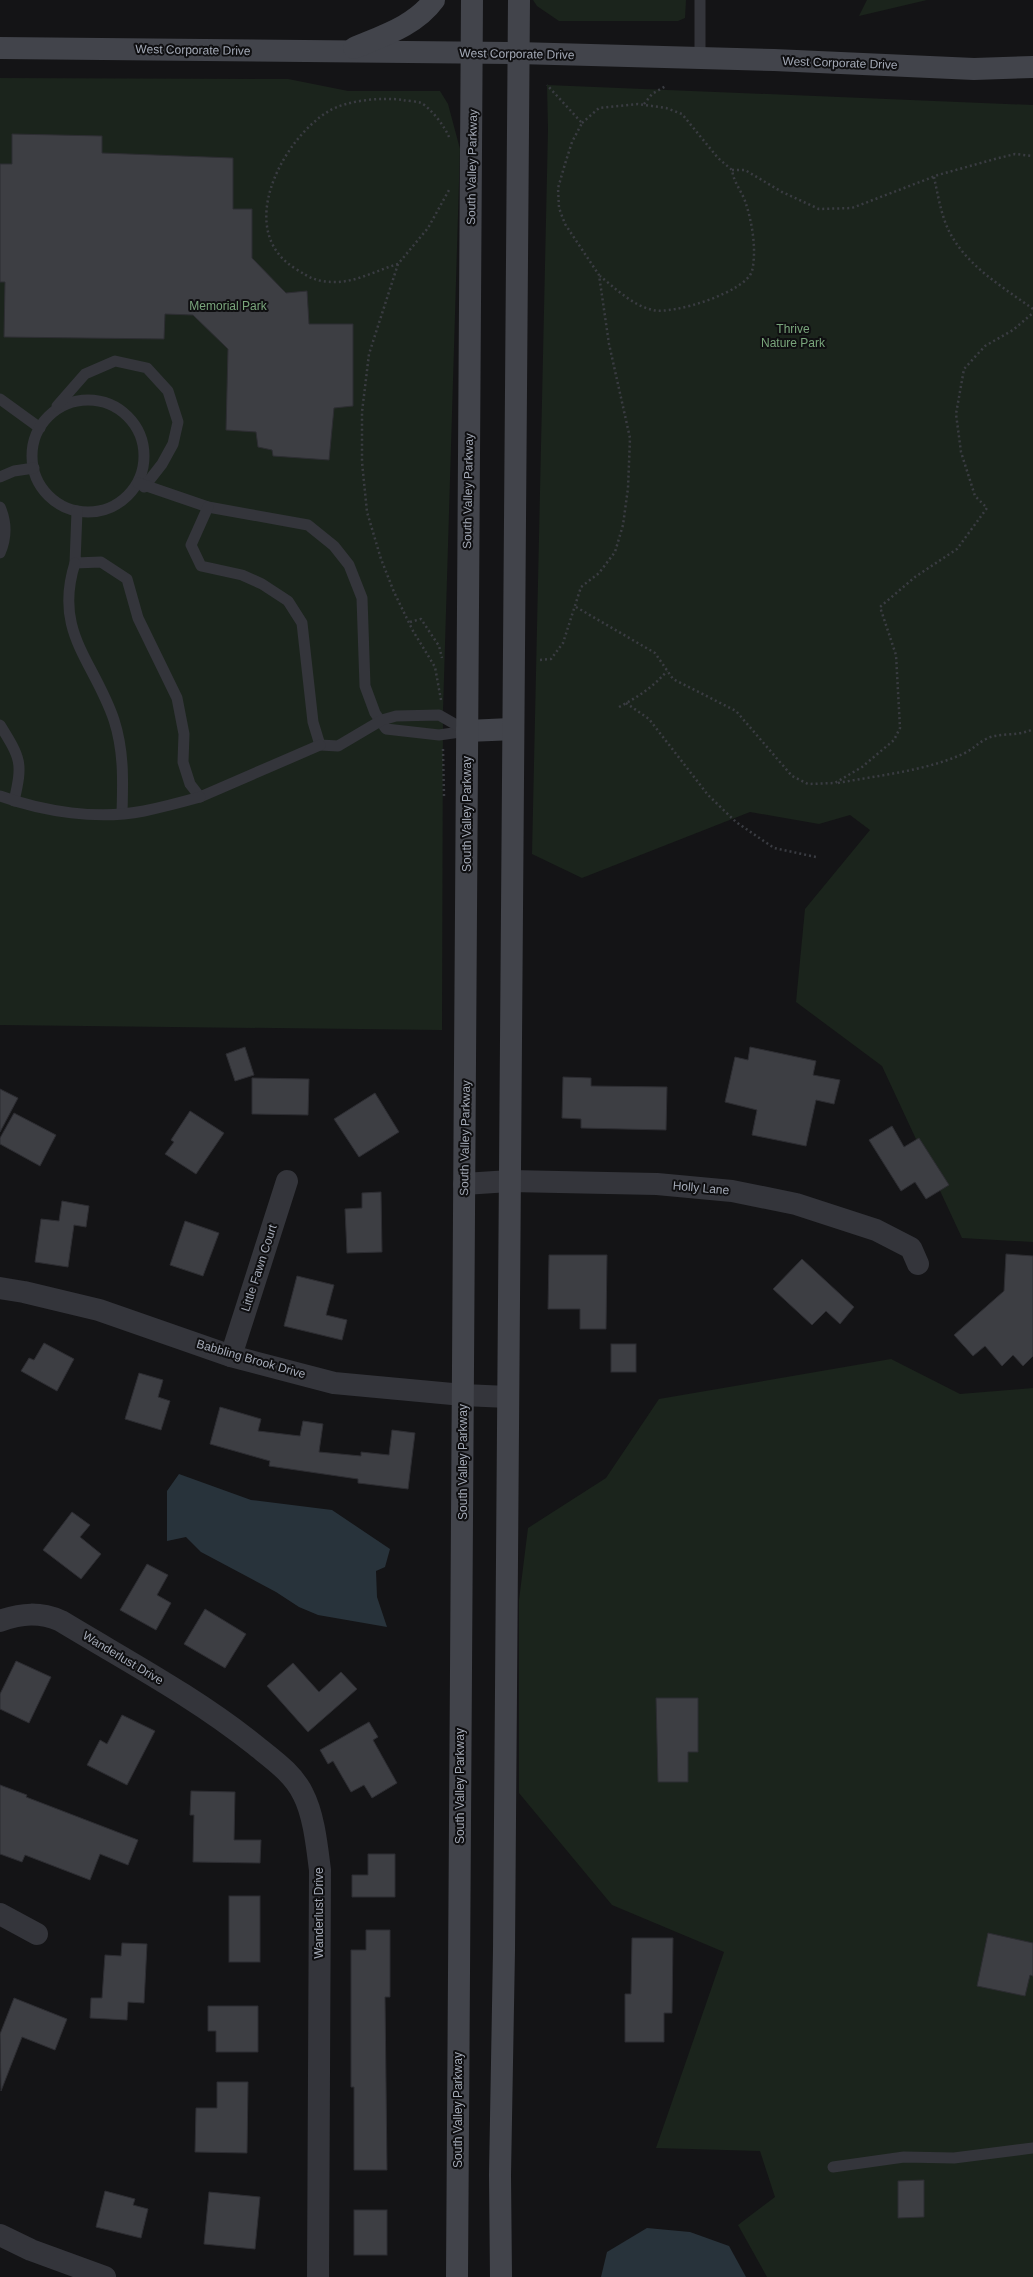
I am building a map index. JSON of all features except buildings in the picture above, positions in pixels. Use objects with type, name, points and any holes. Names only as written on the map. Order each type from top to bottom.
[{"type":"main road","points":[[346,52],[402,27],[429,7],[434,0]]},
{"type":"main road","name":"South Valley Parkway","points":[[457,2277],[473,53],[472,0]]},
{"type":"main road","points":[[501,2277],[500,2175],[504,1950],[518,53],[520,0]]},
{"type":"main road","name":"West Corporate Drive","points":[[0,48],[518,53],[700,58],[974,69],[1033,67]]},
{"type":"main road","points":[[467,731],[513,729]]},
{"type":"street","name":"Little Fawn Court","points":[[232,1356],[287,1181]]},
{"type":"street","name":"Holly Lane","points":[[464,1184],[510,1181],[657,1184],[739,1192],[796,1204],[876,1230],[911,1248],[918,1264]]},
{"type":"street","name":"Babbling Brook Drive","points":[[0,1288],[24,1292],[99,1310],[232,1356],[334,1383],[463,1395],[508,1397]]},
{"type":"street","name":"Wanderlust Drive","points":[[0,1621],[17,1614],[45,1614],[61,1621],[218,1715],[276,1762],[293,1778],[304,1794],[315,1834],[320,1870],[318,2277]]},
{"type":"street","points":[[0,1914],[37,1934]]},
{"type":"street","points":[[0,2234],[31,2250],[105,2277]]},
{"type":"lane","points":[[700,0],[700,58]]},
{"type":"lane","points":[[115,361],[147,368],[168,392],[178,422],[173,444],[162,464],[141,485],[112,507],[95,512],[78,511],[61,505],[47,494],[37,479],[32,462],[34,444],[40,428],[53,411],[85,374],[115,361]]},
{"type":"lane","points":[[0,400],[40,428]]},
{"type":"lane","points":[[53,411],[71,401],[88,400],[107,403],[124,413],[137,428],[144,445],[144,465],[141,485]]},
{"type":"lane","points":[[0,477],[14,471],[34,468]]},
{"type":"lane","points":[[141,485],[208,507],[308,525],[334,546],[349,565],[362,598],[365,686],[375,713],[382,720],[386,729],[398,732],[439,735],[467,731]]},
{"type":"lane","points":[[0,507],[6,524],[6,541],[0,553]]},
{"type":"lane","points":[[208,507],[191,545],[201,566],[242,575],[262,584],[288,601],[302,623],[313,722],[320,745]]},
{"type":"lane","points":[[78,511],[75,563],[69,582],[69,612],[73,636],[114,720],[122,756],[122,813]]},
{"type":"lane","points":[[75,563],[101,562],[127,579],[138,618],[177,698],[184,734],[182,762],[190,784],[200,797]]},
{"type":"lane","points":[[0,796],[30,806],[100,815],[143,811],[200,797],[320,745],[338,746],[382,720],[396,716],[439,714],[467,731]]},
{"type":"lane","points":[[0,725],[17,753],[20,764],[14,801]]},
{"type":"lane","points":[[833,2167],[904,2157],[954,2158],[1033,2148]]},
{"type":"path","points":[[547,85],[582,123]]},
{"type":"path","points":[[644,104],[647,98],[666,86]]},
{"type":"path","points":[[398,264],[381,269],[358,279],[336,282],[314,281],[290,266],[282,259],[270,241],[265,214],[277,170],[288,150],[305,132],[329,111],[360,102],[388,98],[421,103],[445,126],[451,144]]},
{"type":"path","points":[[644,104],[666,108],[682,114],[718,158],[732,170],[734,179],[745,200],[752,238],[754,260],[751,273],[738,288],[687,306],[667,311],[654,310],[640,305],[599,275],[565,224],[559,208],[558,188],[572,142],[582,123],[599,108],[644,104]]},
{"type":"path","points":[[732,170],[745,170],[782,192],[819,209],[852,208],[934,177],[1015,154],[1033,156]]},
{"type":"path","points":[[934,177],[942,211],[950,233],[970,261],[1033,309]]},
{"type":"path","points":[[442,706],[435,667],[413,631],[410,622],[394,592],[381,559],[367,512],[362,462],[362,412],[369,354],[398,264],[428,228],[450,188]]},
{"type":"path","points":[[540,660],[551,659],[563,643],[581,588],[599,573],[614,552],[623,525],[628,488],[630,438],[603,314],[599,275]]},
{"type":"path","points":[[835,783],[862,767],[894,740],[900,728],[896,656],[880,607],[915,577],[957,549],[987,508],[975,496],[961,452],[956,414],[964,369],[984,346],[1013,330],[1033,312]]},
{"type":"path","points":[[576,607],[655,653],[674,679],[736,711],[792,776],[808,784],[835,783],[894,773],[944,761],[967,752],[987,738],[1024,734],[1033,729]]},
{"type":"path","points":[[410,622],[421,618],[439,646],[442,658]]},
{"type":"path","points":[[619,707],[636,699],[657,683],[667,671]]},
{"type":"path","points":[[626,703],[649,719],[708,795],[736,822],[774,848],[816,857]]},
{"type":"green space","points":[[533,0],[686,0],[685,18],[678,21],[559,21],[537,6]]},
{"type":"green space","points":[[867,0],[927,0],[859,16]]},
{"type":"green space","name":"Memorial Park","points":[[0,78],[288,79],[348,91],[440,91],[448,104],[460,149],[443,711],[442,1030],[0,1025]]},
{"type":"green space","name":"Thrive Nature Park","points":[[547,85],[1033,105],[1033,1242],[962,1238],[882,1066],[796,1002],[805,909],[870,830],[850,815],[819,824],[750,812],[582,878],[532,854],[548,129]]},
{"type":"green space","points":[[891,1359],[960,1394],[1033,1388],[1033,2277],[767,2277],[738,2225],[775,2197],[760,2151],[656,2148],[724,1952],[612,1905],[519,1793],[519,1600],[528,1528],[606,1478],[659,1399]]},
{"type":"shaded area","points":[[179,1474],[251,1500],[332,1510],[390,1549],[385,1567],[376,1571],[377,1597],[387,1627],[318,1615],[299,1607],[276,1592],[201,1552],[186,1537],[167,1541],[167,1491]]},
{"type":"shaded area","points":[[647,2228],[690,2232],[729,2246],[746,2277],[601,2277],[607,2252]]}]
